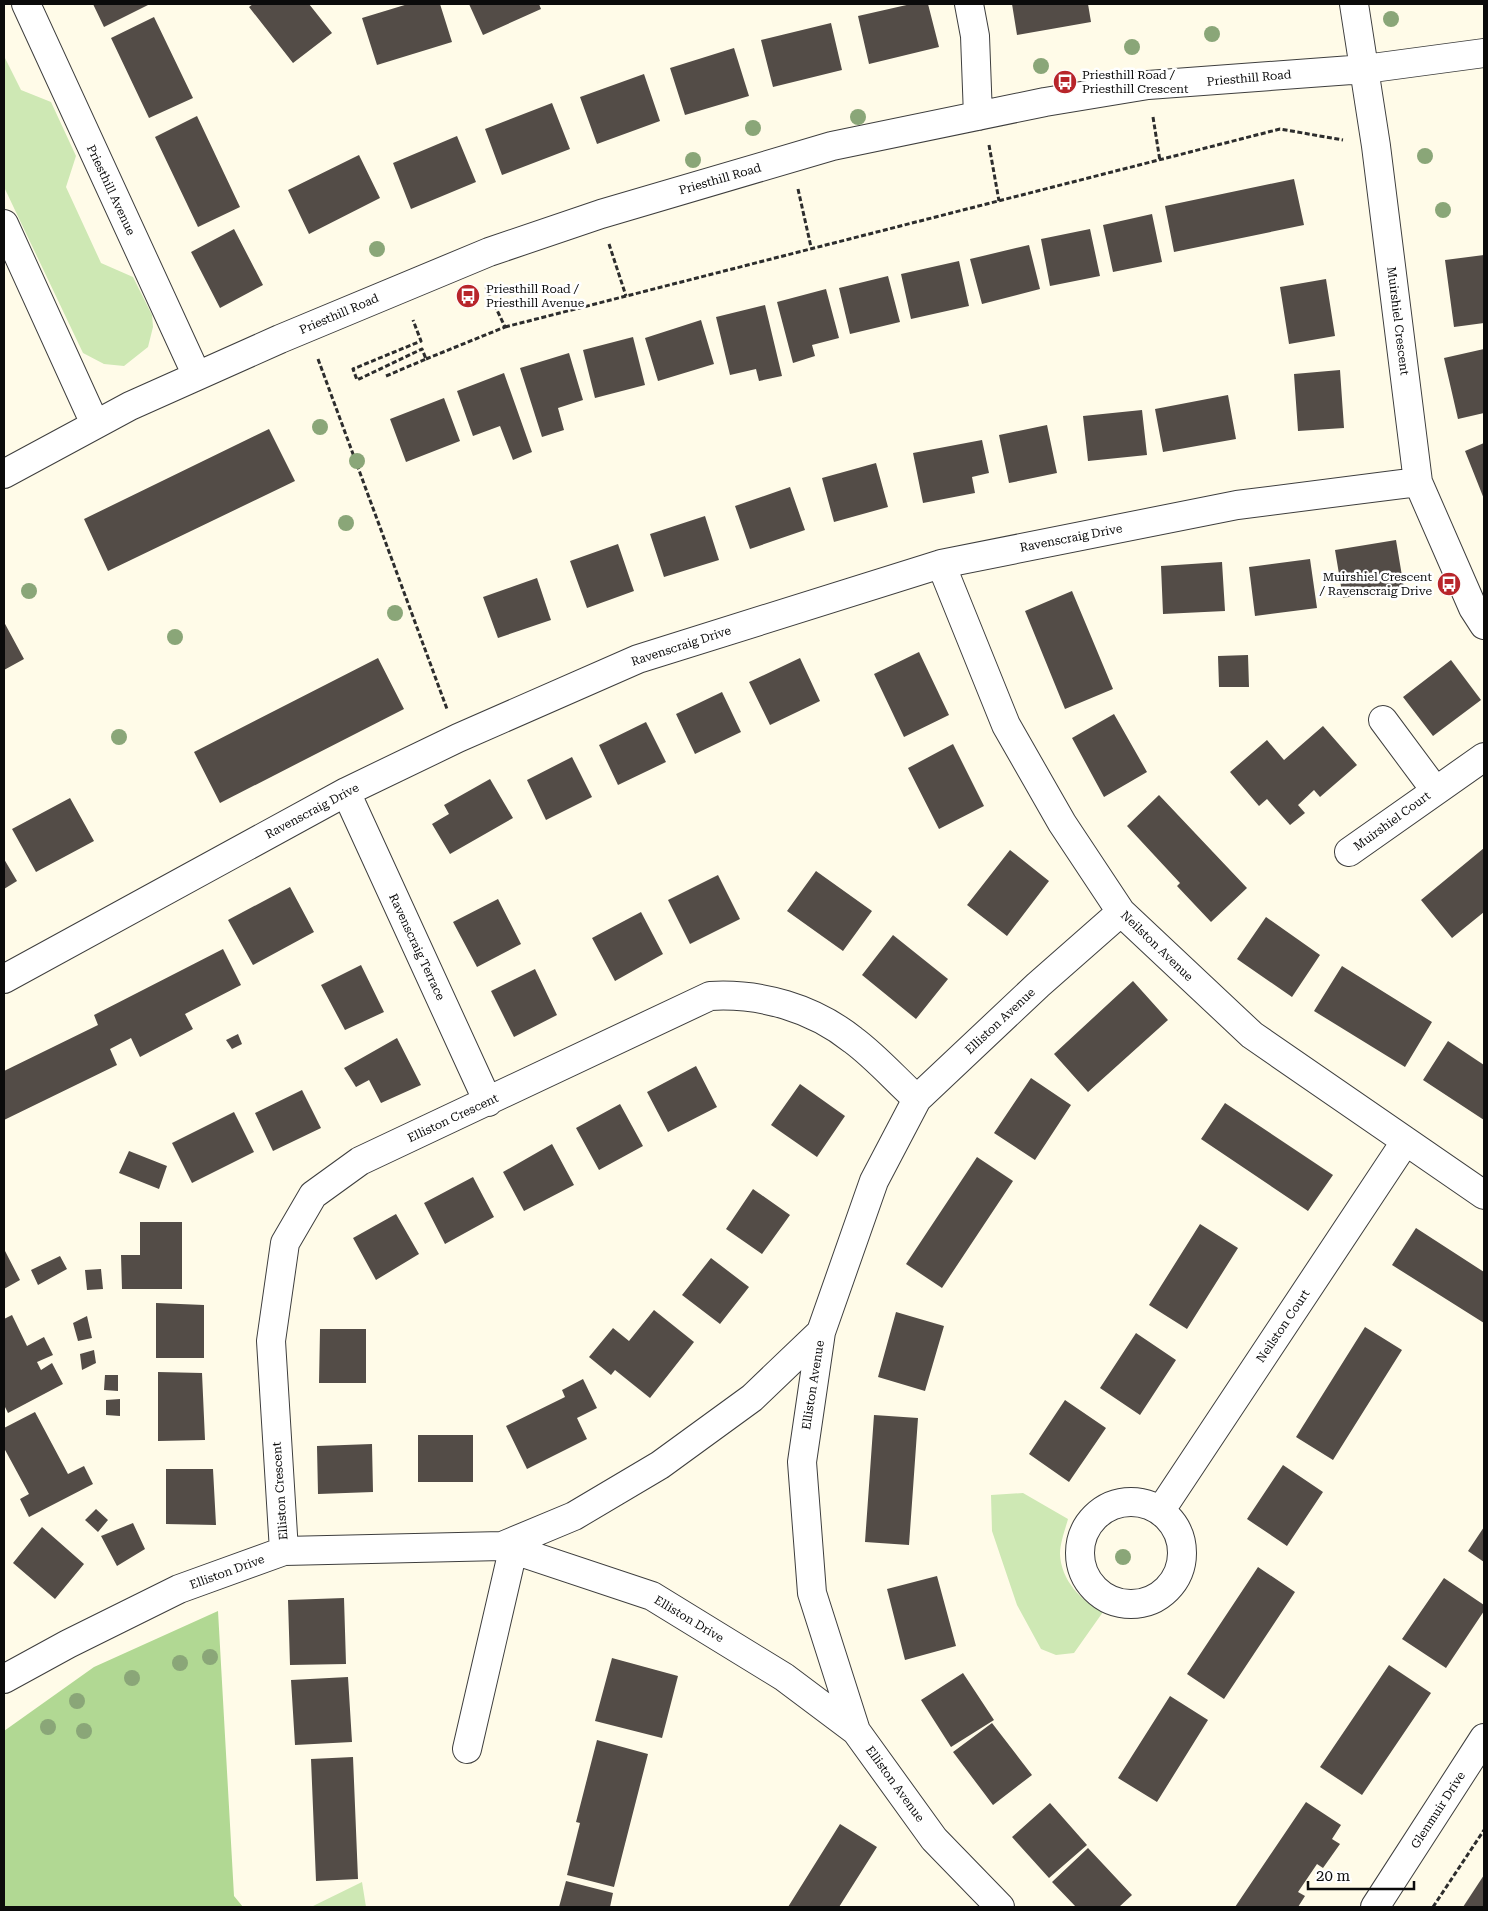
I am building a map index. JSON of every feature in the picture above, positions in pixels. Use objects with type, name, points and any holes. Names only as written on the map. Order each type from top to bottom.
[{"type":"street","name":"Priesthill Avenue","points":[[26,4],[197,376]]},
{"type":"street","points":[[969,4],[975,36],[981,115]]},
{"type":"street","name":"Muirshiel Crescent","points":[[1354,4],[1376,146],[1418,482],[1473,608],[1484,625]]},
{"type":"street","name":"Priesthill Road","points":[[4,474],[130,406],[306,328],[473,259],[598,215],[832,146],[981,115],[1148,85],[1365,69],[1484,54]]},
{"type":"street","points":[[4,224],[95,424]]},
{"type":"street","name":"Ravenscraig Drive","points":[[4,979],[346,792],[458,738],[638,659],[940,564],[1236,505],[1418,482]]},
{"type":"street","name":"Neilston Avenue","points":[[940,564],[1006,725],[1062,823],[1121,912],[1252,1035],[1484,1195]]},
{"type":"street","name":"Muirshiel Court","points":[[1383,720],[1434,790]]},
{"type":"street","name":"Muirshiel Court","points":[[1349,852],[1434,790],[1484,757]]},
{"type":"street","name":"Ravenscraig Terrace","points":[[346,792],[488,1102]]},
{"type":"street","name":"Elliston Avenue","points":[[1000,1907],[934,1839],[856,1731],[812,1593],[802,1462],[821,1332],[874,1181],[917,1099],[1038,985],[1121,912]]},
{"type":"street","name":"Elliston Crescent","points":[[284,1551],[271,1341],[285,1243],[313,1195],[360,1161],[710,996],[736,994],[769,999],[815,1015],[853,1039],[917,1099]]},
{"type":"street","name":"Neilston Court","points":[[1161,1510],[1405,1142]]},
{"type":"street","name":"Elliston Drive","points":[[507,1548],[574,1516],[660,1465],[752,1398],[821,1332]]},
{"type":"street","points":[[467,1749],[507,1548]]},
{"type":"street","name":"Elliston Drive","points":[[4,1680],[68,1644],[179,1589],[284,1551],[507,1548],[652,1596],[784,1677],[856,1731]]},
{"type":"street","name":"Glenmuir Drive","points":[[1375,1907],[1484,1738]]},
{"type":"path","points":[[1148,85],[1160,161]]},
{"type":"path","points":[[981,115],[999,201]]},
{"type":"path","points":[[386,376],[505,327],[811,247],[1160,161],[1280,129],[1376,146]]},
{"type":"path","points":[[792,158],[811,247]]},
{"type":"path","points":[[598,215],[626,296]]},
{"type":"path","points":[[473,259],[505,327]]},
{"type":"path","points":[[401,289],[421,341],[353,369],[357,380],[422,349],[426,359]]},
{"type":"path","points":[[306,328],[458,738]]},
{"type":"path","points":[[1433,1907],[1484,1830]]},
{"type":"green space","points":[[4,56],[21,90],[51,102],[76,156],[66,187],[101,263],[133,277],[152,315],[153,327],[148,347],[124,366],[104,364],[83,353],[4,187]]},
{"type":"green space","points":[[1023,1493],[1068,1519],[1060,1550],[1061,1564],[1064,1572],[1068,1581],[1080,1596],[1103,1612],[1074,1653],[1056,1655],[1041,1649],[1017,1605],[992,1531],[991,1495]]},
{"type":"green space","points":[[218,1611],[234,1896],[243,1907],[4,1907],[4,1731],[94,1667]]},
{"type":"green space","points":[[362,1882],[366,1907],[311,1907]]},
{"type":"building","points":[[93,4],[150,4],[104,27]]},
{"type":"building","points":[[253,4],[309,4],[332,33],[293,63],[249,7]]},
{"type":"building","points":[[408,4],[440,4],[452,42],[377,65],[362,18]]},
{"type":"building","points":[[469,4],[539,4],[541,9],[483,35]]},
{"type":"building","points":[[911,4],[928,4],[939,47],[869,64],[858,16]]},
{"type":"building","points":[[1012,4],[1088,4],[1091,22],[1017,35]]},
{"type":"building","points":[[154,17],[193,98],[149,118],[111,38]]},
{"type":"building","points":[[831,23],[842,70],[773,87],[761,40]]},
{"type":"building","points":[[734,48],[749,96],[685,115],[670,68]]},
{"type":"building","points":[[644,74],[660,121],[597,144],[580,97]]},
{"type":"building","points":[[552,103],[570,149],[502,175],[485,129]]},
{"type":"building","points":[[197,116],[240,207],[198,227],[155,137]]},
{"type":"building","points":[[457,136],[476,182],[411,209],[393,163]]},
{"type":"building","points":[[359,155],[380,198],[309,234],[288,190]]},
{"type":"building","points":[[1294,179],[1304,225],[1174,252],[1165,206]]},
{"type":"building","points":[[1152,214],[1162,262],[1113,272],[1103,225]]},
{"type":"building","points":[[234,229],[263,285],[220,308],[191,252]]},
{"type":"building","points":[[1090,229],[1100,276],[1050,286],[1041,239]]},
{"type":"building","points":[[1029,245],[1040,289],[982,304],[970,259]]},
{"type":"building","points":[[1484,255],[1484,323],[1454,327],[1445,260]]},
{"type":"building","points":[[959,261],[969,306],[911,319],[901,274]]},
{"type":"building","points":[[888,276],[900,322],[850,334],[839,288]]},
{"type":"building","points":[[1326,279],[1335,336],[1289,344],[1280,287]]},
{"type":"building","points":[[826,289],[839,338],[812,345],[815,356],[793,363],[777,302]]},
{"type":"building","points":[[765,305],[782,376],[759,381],[756,369],[730,375],[716,317]]},
{"type":"building","points":[[701,320],[714,364],[658,381],[645,338]]},
{"type":"building","points":[[633,337],[645,385],[595,398],[583,350]]},
{"type":"building","points":[[1484,349],[1484,413],[1458,419],[1444,358]]},
{"type":"building","points":[[569,353],[583,400],[558,408],[564,430],[542,437],[520,368]]},
{"type":"building","points":[[1340,370],[1344,428],[1298,431],[1294,374]]},
{"type":"building","points":[[504,373],[532,452],[513,460],[500,426],[473,436],[457,391]]},
{"type":"building","points":[[1228,395],[1236,439],[1163,452],[1155,409]]},
{"type":"building","points":[[444,398],[460,441],[406,462],[390,419]]},
{"type":"building","points":[[1142,410],[1147,455],[1088,461],[1083,416]]},
{"type":"building","points":[[1047,425],[1057,473],[1009,483],[999,435]]},
{"type":"building","points":[[269,429],[295,481],[108,571],[84,519]]},
{"type":"building","points":[[982,440],[989,473],[972,477],[975,493],[923,503],[913,453]]},
{"type":"building","points":[[1484,443],[1484,499],[1465,451]]},
{"type":"building","points":[[876,463],[888,507],[834,522],[822,478]]},
{"type":"building","points":[[790,487],[805,530],[750,549],[735,506]]},
{"type":"building","points":[[705,516],[719,560],[664,577],[650,534]]},
{"type":"building","points":[[1396,540],[1404,588],[1343,598],[1335,550]]},
{"type":"building","points":[[618,544],[634,591],[587,608],[570,561]]},
{"type":"building","points":[[1310,559],[1317,608],[1255,616],[1249,567]]},
{"type":"building","points":[[1222,562],[1225,611],[1163,614],[1161,566]]},
{"type":"building","points":[[537,578],[551,620],[498,638],[483,597]]},
{"type":"building","points":[[1072,591],[1113,689],[1065,709],[1025,611]]},
{"type":"building","points":[[4,622],[24,659],[4,670]]},
{"type":"building","points":[[919,652],[949,715],[904,737],[874,674]]},
{"type":"building","points":[[1248,655],[1249,687],[1219,687],[1218,656]]},
{"type":"building","points":[[378,658],[404,709],[220,803],[194,752]]},
{"type":"building","points":[[800,658],[820,701],[770,725],[749,682]]},
{"type":"building","points":[[1451,660],[1481,700],[1433,736],[1403,697]]},
{"type":"building","points":[[722,692],[741,732],[695,754],[676,714]]},
{"type":"building","points":[[1114,714],[1147,772],[1104,797],[1072,738]]},
{"type":"building","points":[[646,722],[666,762],[618,785],[599,745]]},
{"type":"building","points":[[1323,726],[1357,765],[1320,797],[1314,790],[1298,805],[1305,813],[1290,825],[1267,799],[1259,806],[1230,772],[1267,740],[1284,760]]},
{"type":"building","points":[[953,744],[984,806],[939,829],[908,768]]},
{"type":"building","points":[[572,757],[592,797],[546,820],[527,780]]},
{"type":"building","points":[[490,779],[513,818],[450,854],[432,824],[449,814],[444,805]]},
{"type":"building","points":[[1159,795],[1247,888],[1211,922],[1177,886],[1180,883],[1127,826]]},
{"type":"building","points":[[70,798],[94,841],[36,872],[12,829]]},
{"type":"building","points":[[1484,848],[1484,912],[1452,938],[1421,900]]},
{"type":"building","points":[[1010,850],[1049,881],[1007,936],[967,905]]},
{"type":"building","points":[[4,859],[17,881],[4,889]]},
{"type":"building","points":[[816,871],[872,911],[843,951],[787,911]]},
{"type":"building","points":[[718,875],[740,919],[690,944],[668,900]]},
{"type":"building","points":[[290,887],[314,932],[253,965],[228,920]]},
{"type":"building","points":[[498,899],[521,944],[477,967],[453,922]]},
{"type":"building","points":[[641,912],[663,954],[615,981],[592,938]]},
{"type":"building","points":[[1266,917],[1320,955],[1292,997],[1237,959]]},
{"type":"building","points":[[893,935],[948,979],[916,1019],[862,975]]},
{"type":"building","points":[[223,949],[241,985],[185,1014],[193,1029],[140,1057],[131,1038],[110,1049],[117,1065],[4,1120],[4,1071],[98,1025],[94,1015]]},
{"type":"building","points":[[361,965],[384,1012],[345,1030],[321,985]]},
{"type":"building","points":[[1342,966],[1432,1022],[1405,1067],[1314,1011]]},
{"type":"building","points":[[535,969],[557,1015],[514,1037],[491,991]]},
{"type":"building","points":[[1133,981],[1168,1020],[1088,1092],[1054,1054]]},
{"type":"building","points":[[238,1034],[242,1044],[232,1049],[226,1040]]},
{"type":"building","points":[[397,1038],[421,1085],[381,1103],[369,1080],[356,1087],[344,1068]]},
{"type":"building","points":[[1448,1041],[1484,1065],[1484,1120],[1423,1080]]},
{"type":"building","points":[[696,1066],[717,1107],[668,1132],[647,1092]]},
{"type":"building","points":[[1031,1078],[1071,1105],[1035,1160],[994,1133]]},
{"type":"building","points":[[800,1084],[845,1116],[817,1157],[771,1125]]},
{"type":"building","points":[[302,1090],[321,1128],[273,1151],[255,1113]]},
{"type":"building","points":[[1225,1103],[1333,1175],[1308,1211],[1201,1139]]},
{"type":"building","points":[[620,1104],[643,1146],[599,1170],[576,1128]]},
{"type":"building","points":[[234,1112],[254,1152],[192,1183],[172,1143]]},
{"type":"building","points":[[552,1144],[574,1185],[524,1211],[503,1172]]},
{"type":"building","points":[[129,1151],[167,1166],[159,1189],[119,1173]]},
{"type":"building","points":[[977,1157],[1013,1181],[942,1288],[906,1264]]},
{"type":"building","points":[[473,1177],[494,1217],[445,1244],[424,1203]]},
{"type":"building","points":[[753,1189],[790,1215],[762,1254],[726,1229]]},
{"type":"building","points":[[396,1214],[419,1254],[376,1280],[353,1238]]},
{"type":"building","points":[[140,1222],[182,1222],[182,1289],[122,1289],[121,1255],[140,1255]]},
{"type":"building","points":[[1200,1224],[1238,1248],[1187,1329],[1149,1305]]},
{"type":"building","points":[[1416,1228],[1484,1272],[1484,1323],[1392,1265]]},
{"type":"building","points":[[4,1249],[20,1280],[4,1289]]},
{"type":"building","points":[[60,1256],[67,1269],[38,1285],[31,1270]]},
{"type":"building","points":[[711,1258],[749,1287],[720,1324],[682,1295]]},
{"type":"building","points":[[101,1269],[103,1289],[87,1290],[85,1270]]},
{"type":"building","points":[[156,1303],[204,1305],[204,1358],[156,1358]]},
{"type":"building","points":[[654,1310],[694,1342],[650,1398],[615,1370],[611,1375],[589,1357],[613,1328],[629,1341]]},
{"type":"building","points":[[896,1312],[944,1326],[925,1391],[878,1377]]},
{"type":"building","points":[[12,1315],[27,1346],[44,1337],[53,1355],[37,1362],[41,1370],[52,1363],[63,1384],[8,1413],[4,1405],[4,1319]]},
{"type":"building","points":[[87,1316],[92,1338],[78,1341],[73,1323]]},
{"type":"building","points":[[1365,1327],[1402,1350],[1333,1460],[1296,1437]]},
{"type":"building","points":[[320,1329],[366,1329],[366,1383],[319,1383]]},
{"type":"building","points":[[1136,1333],[1176,1360],[1140,1415],[1100,1388]]},
{"type":"building","points":[[94,1350],[96,1363],[82,1370],[80,1354]]},
{"type":"building","points":[[158,1372],[202,1373],[205,1440],[158,1441]]},
{"type":"building","points":[[105,1375],[118,1375],[118,1391],[104,1390]]},
{"type":"building","points":[[583,1379],[597,1408],[577,1418],[587,1439],[527,1469],[506,1426],[565,1397],[562,1390]]},
{"type":"building","points":[[120,1399],[120,1416],[106,1415],[106,1400]]},
{"type":"building","points":[[1065,1400],[1106,1428],[1069,1482],[1029,1454]]},
{"type":"building","points":[[35,1412],[68,1474],[84,1466],[93,1484],[29,1517],[20,1499],[29,1494],[4,1448],[4,1428]]},
{"type":"building","points":[[874,1415],[918,1418],[909,1545],[865,1542]]},
{"type":"building","points":[[418,1435],[473,1435],[473,1482],[418,1482]]},
{"type":"building","points":[[372,1444],[373,1492],[318,1494],[317,1446]]},
{"type":"building","points":[[1283,1465],[1323,1492],[1287,1546],[1247,1519]]},
{"type":"building","points":[[166,1469],[213,1469],[216,1525],[166,1524]]},
{"type":"building","points":[[96,1509],[108,1520],[98,1532],[85,1520]]},
{"type":"building","points":[[133,1523],[145,1549],[117,1566],[101,1536]]},
{"type":"building","points":[[42,1527],[84,1564],[55,1599],[13,1563]]},
{"type":"building","points":[[1484,1527],[1484,1562],[1468,1551]]},
{"type":"building","points":[[1258,1567],[1295,1592],[1224,1699],[1187,1674]]},
{"type":"building","points":[[937,1576],[956,1646],[905,1660],[887,1589]]},
{"type":"building","points":[[1444,1578],[1484,1605],[1484,1611],[1446,1668],[1402,1639]]},
{"type":"building","points":[[344,1598],[346,1664],[290,1665],[288,1600]]},
{"type":"building","points":[[612,1658],[678,1676],[662,1738],[595,1721]]},
{"type":"building","points":[[1389,1665],[1431,1693],[1362,1795],[1320,1767]]},
{"type":"building","points":[[963,1673],[994,1720],[951,1747],[921,1700]]},
{"type":"building","points":[[348,1677],[352,1742],[295,1745],[291,1680]]},
{"type":"building","points":[[1170,1696],[1208,1720],[1157,1802],[1118,1778]]},
{"type":"building","points":[[992,1723],[1032,1775],[993,1805],[953,1752]]},
{"type":"building","points":[[597,1740],[648,1754],[614,1887],[567,1875],[580,1823],[576,1822]]},
{"type":"building","points":[[353,1757],[358,1879],[316,1881],[311,1759]]},
{"type":"building","points":[[1306,1802],[1341,1825],[1332,1839],[1340,1844],[1323,1868],[1317,1864],[1298,1892],[1305,1896],[1298,1907],[1235,1907]]},
{"type":"building","points":[[1050,1803],[1087,1845],[1049,1878],[1012,1837]]},
{"type":"building","points":[[840,1824],[877,1847],[839,1907],[788,1907]]},
{"type":"building","points":[[1088,1848],[1132,1895],[1119,1907],[1076,1907],[1052,1882]]},
{"type":"building","points":[[1484,1875],[1484,1907],[1463,1907]]},
{"type":"building","points":[[566,1881],[613,1893],[610,1907],[559,1907]]},
{"type":"place","name":"Priesthill Road / Priesthill Crescent","points":[[1065,82]]},
{"type":"place","name":"Priesthill Road / Priesthill Avenue","points":[[468,296]]},
{"type":"place","name":"Muirshiel Crescent / Ravenscraig Drive","points":[[1449,584]]}]
